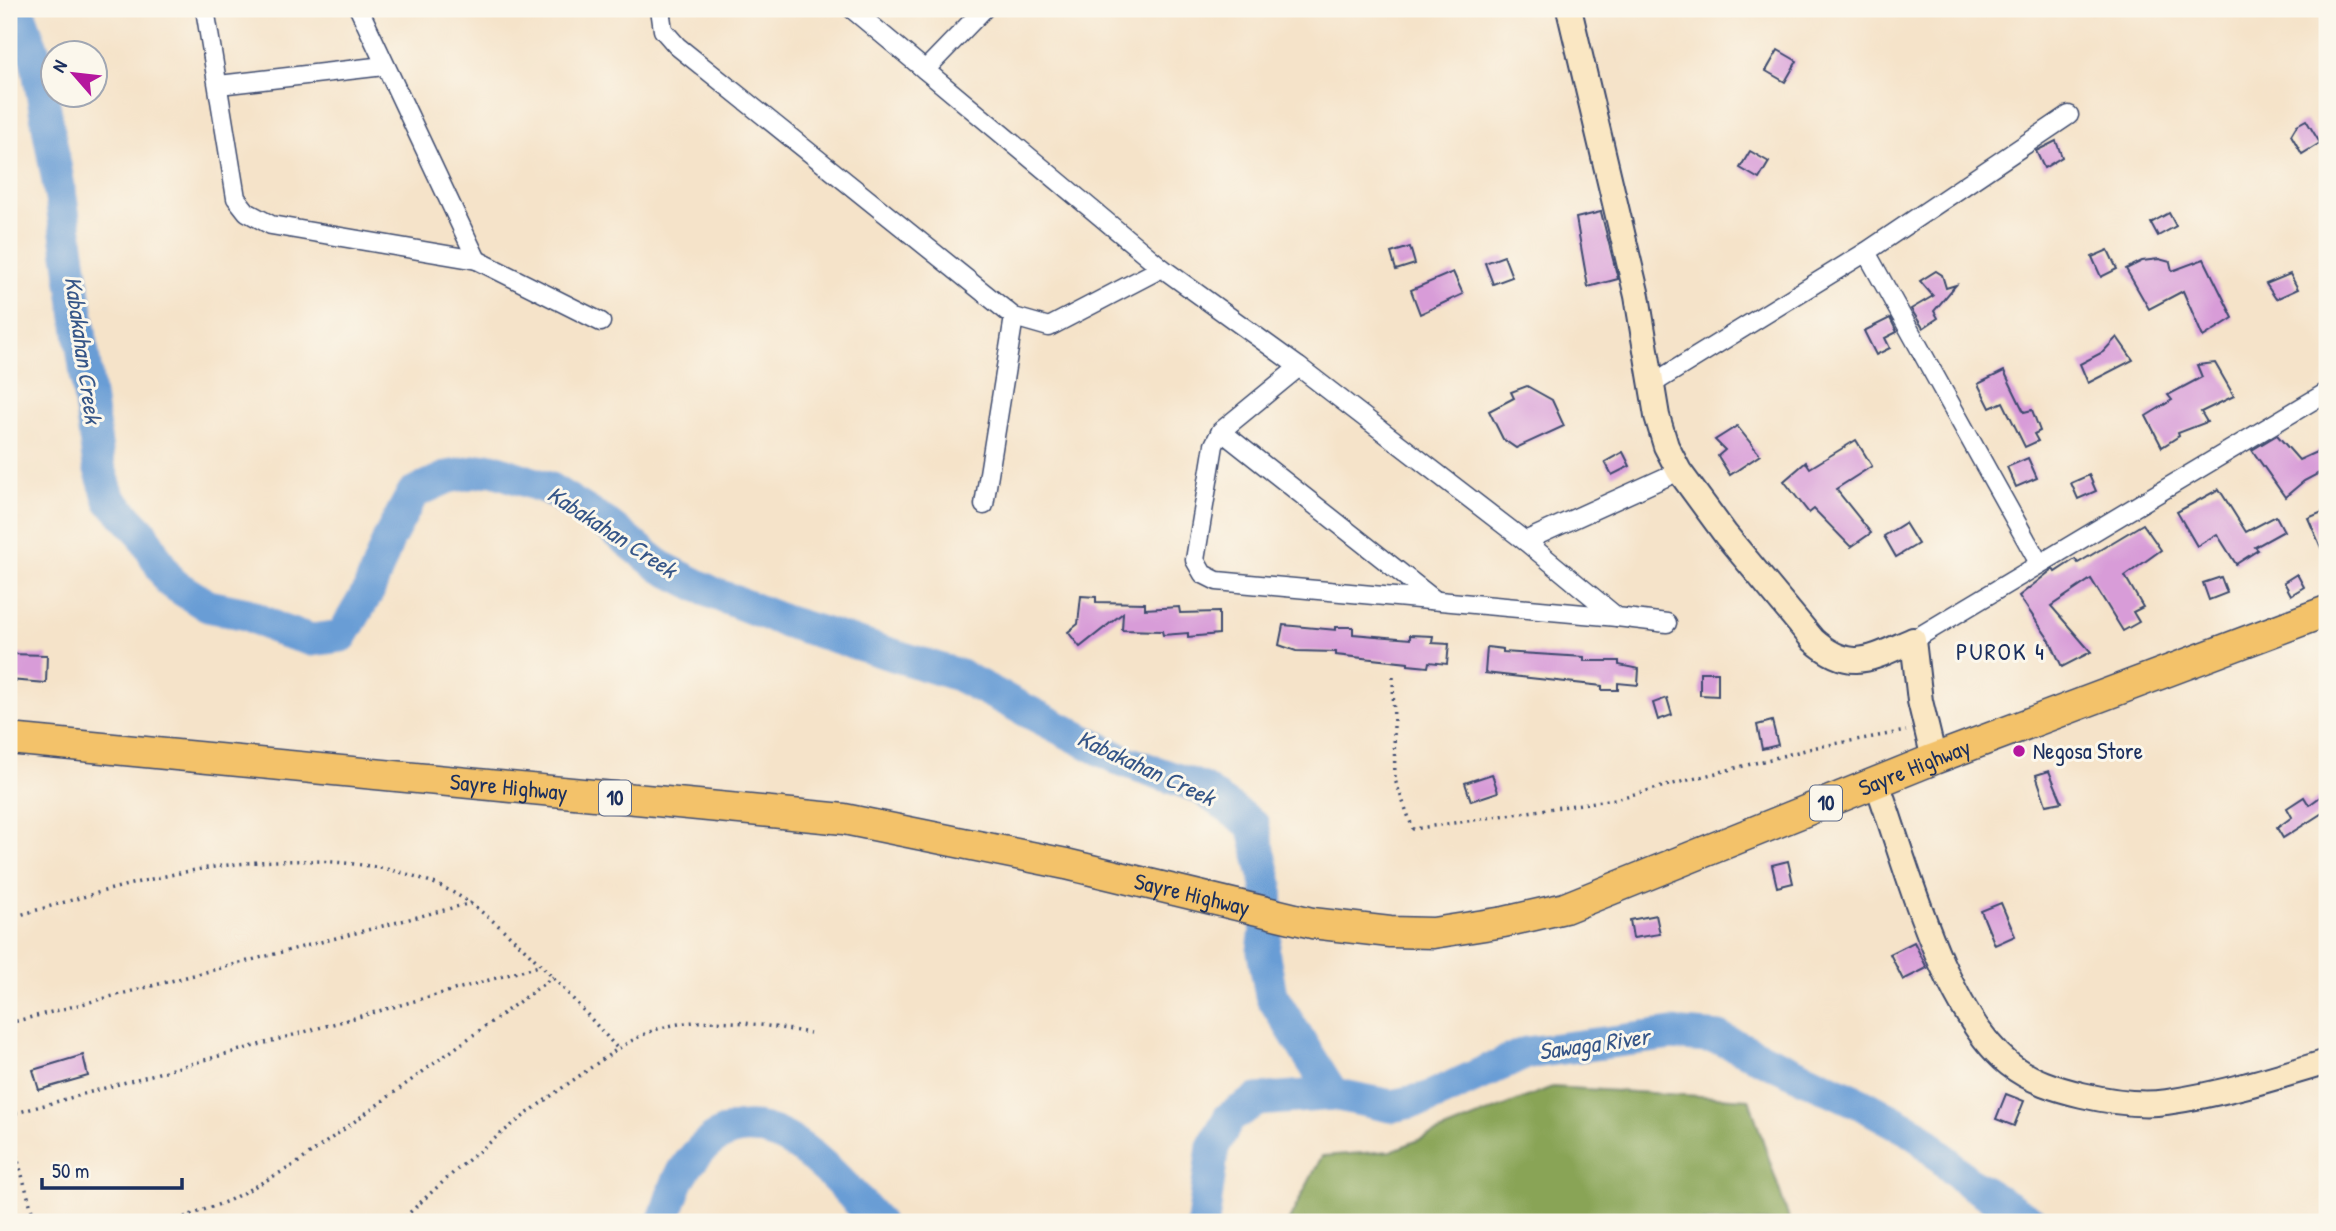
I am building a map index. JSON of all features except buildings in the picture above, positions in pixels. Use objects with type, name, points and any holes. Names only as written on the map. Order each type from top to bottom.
[{"type":"highway","name":"Sayre Highway","points":[[9,738],[844,818],[1066,864],[1215,902],[1312,923],[1390,932],[1433,933],[1504,922],[1565,908],[1934,759],[2327,611]]},
{"type":"street","points":[[205,9],[236,198],[256,219],[271,225],[477,260],[601,321]]},
{"type":"street","points":[[359,9],[477,260]]},
{"type":"street","points":[[660,9],[663,30],[677,46],[1014,317],[1049,327],[1162,268]]},
{"type":"street","points":[[852,9],[1162,268],[1299,367],[1525,541],[1617,617]]},
{"type":"street","points":[[925,70],[984,9]]},
{"type":"street","points":[[1569,9],[1637,296],[1657,416],[1666,446],[1679,471],[1759,576],[1828,654],[1855,663],[1913,640],[2327,392]]},
{"type":"street","points":[[219,85],[384,66]]},
{"type":"street","points":[[1652,384],[1866,252],[2069,115]]},
{"type":"street","points":[[1866,252],[2039,563]]},
{"type":"street","points":[[984,505],[1014,317]]},
{"type":"street","points":[[1299,367],[1221,431],[1214,445],[1195,560],[1203,574],[1217,582],[1667,623]]},
{"type":"street","points":[[1221,431],[1436,601]]},
{"type":"street","points":[[1525,541],[1679,471]]},
{"type":"street","points":[[1913,640],[1925,728],[1934,759]]},
{"type":"street","points":[[1877,783],[1953,990],[1978,1033],[2010,1066],[2052,1088],[2091,1097],[2164,1103],[2241,1088],[2327,1062]]},
{"type":"path","points":[[1393,677],[1395,780],[1413,829],[1615,799],[1817,747],[1925,728]]},
{"type":"path","points":[[9,918],[205,866],[282,858],[384,868],[428,880],[471,903],[553,976],[618,1049]]},
{"type":"path","points":[[9,1023],[471,903]]},
{"type":"path","points":[[9,1115],[540,966]]},
{"type":"path","points":[[171,1222],[228,1200],[296,1164],[553,976]]},
{"type":"path","points":[[400,1222],[447,1176],[530,1110],[618,1049],[660,1028],[697,1022],[737,1021],[810,1033]]},
{"type":"path","points":[[9,1128],[35,1222]]},
{"type":"green space","points":[[1552,1087],[1749,1099],[1790,1222],[1288,1222],[1322,1156],[1391,1151]]},
{"type":"waterway","name":"Kabakahan Creek","points":[[18,9],[36,59],[62,204],[99,466],[110,500],[141,532],[170,582],[208,606],[247,614],[282,631],[312,640],[342,636],[369,590],[389,538],[413,493],[448,477],[491,469],[550,489],[608,525],[661,567],[713,593],[784,621],[958,675],[1119,759],[1201,788],[1253,825],[1267,884],[1268,917],[1263,951],[1271,995],[1333,1094]]},
{"type":"waterway","name":"Sawaga River","points":[[1203,1222],[1213,1147],[1229,1118],[1257,1100],[1333,1094],[1391,1106],[1426,1099],[1526,1053],[1672,1034],[1719,1038],[1860,1103],[1917,1134],[1964,1179],[2032,1222]]},
{"type":"waterway","name":"Sawaga River","points":[[663,1222],[683,1172],[708,1143],[734,1130],[760,1129],[785,1138],[810,1155],[834,1176],[877,1222]]},
{"type":"place","name":"Negosa Store","points":[[2019,751]]},
{"type":"district","name":"PUROK 4","points":[[2001,652]]}]
